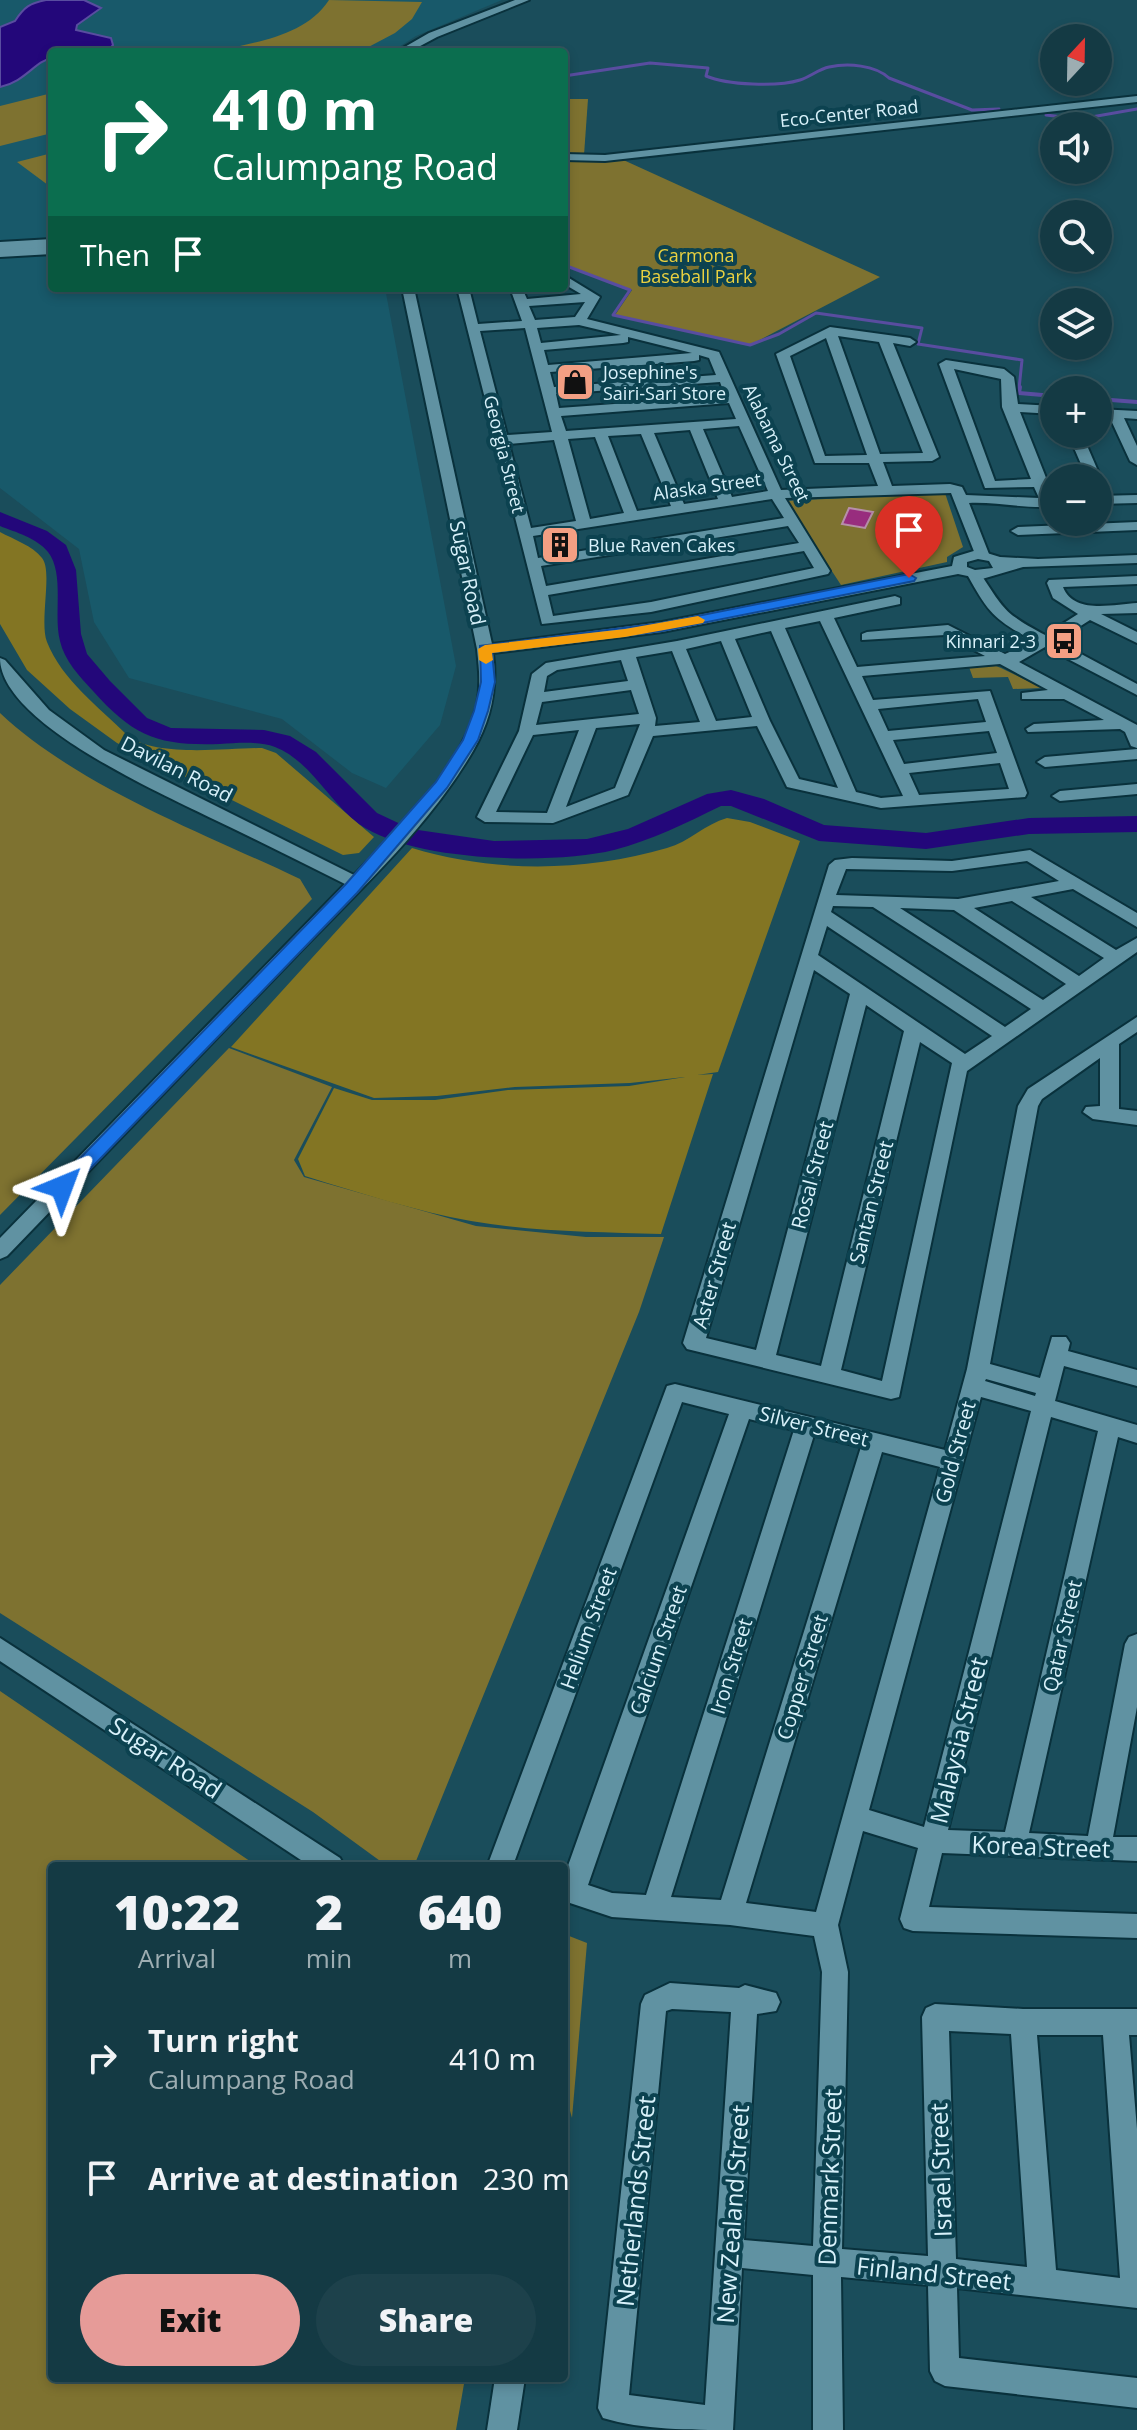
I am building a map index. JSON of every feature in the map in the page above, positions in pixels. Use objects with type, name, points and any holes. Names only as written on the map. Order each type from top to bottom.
[{"type":"street","points":[[409,48],[433,35],[524,0]]},
{"type":"street","name":"Eco-Center Road","points":[[568,157],[605,158],[1137,99]]},
{"type":"street","points":[[0,246],[48,243]]},
{"type":"street","points":[[0,253],[48,250]]},
{"type":"street","points":[[568,281],[594,297]]},
{"type":"street","name":"Sugar Road","points":[[0,1251],[386,852],[453,769],[471,740],[488,682],[485,649],[409,292]]},
{"type":"street","name":"Georgia Street","points":[[464,292],[547,621],[651,607],[818,574],[823,568],[810,546]]},
{"type":"street","points":[[518,292],[530,324],[584,524]]},
{"type":"street","points":[[523,303],[594,297]]},
{"type":"street","points":[[579,321],[594,297]]},
{"type":"street","points":[[473,328],[579,321],[714,355]]},
{"type":"street","points":[[884,338],[932,457],[820,460],[783,354],[830,331],[884,338],[910,342]]},
{"type":"street","points":[[830,331],[886,490]]},
{"type":"street","points":[[536,347],[637,338]]},
{"type":"street","points":[[542,369],[714,355]]},
{"type":"street","name":"Alabama Street","points":[[714,355],[776,494],[810,546]]},
{"type":"street","points":[[946,364],[999,372],[1007,377],[1009,407],[1040,483],[990,485],[946,364]]},
{"type":"street","points":[[548,391],[725,378]]},
{"type":"street","points":[[554,412],[734,399]]},
{"type":"street","points":[[1009,407],[1040,409]]},
{"type":"street","points":[[1112,414],[1137,415]]},
{"type":"street","points":[[1115,414],[1137,461]]},
{"type":"street","points":[[501,440],[744,422]]},
{"type":"street","points":[[695,426],[726,500]]},
{"type":"street","points":[[646,429],[679,508]]},
{"type":"street","points":[[600,433],[632,516]]},
{"type":"street","name":"Alaska Street","points":[[525,533],[776,494],[954,488],[964,510]]},
{"type":"street","points":[[1112,497],[1137,499]]},
{"type":"street","points":[[997,568],[977,554],[965,532],[964,510],[990,508],[1005,503],[1040,502]]},
{"type":"street","points":[[533,563],[793,521]]},
{"type":"street","points":[[1112,525],[1137,526]]},
{"type":"street","points":[[1018,531],[1040,526]]},
{"type":"street","points":[[539,592],[810,546]]},
{"type":"street","points":[[977,554],[959,560],[1000,615],[1137,690]]},
{"type":"street","points":[[485,649],[662,627],[968,572],[1038,563],[1137,559]]},
{"type":"street","points":[[989,597],[997,568]]},
{"type":"street","points":[[1137,580],[1054,583],[1058,595],[1065,601],[1137,638]]},
{"type":"street","points":[[627,655],[647,725],[622,791],[553,818],[485,817],[527,731],[540,674],[552,666],[727,637],[895,601]]},
{"type":"street","points":[[878,605],[890,635]]},
{"type":"street","points":[[853,672],[1015,658],[1072,616],[1137,608]]},
{"type":"street","points":[[825,616],[914,801]]},
{"type":"street","points":[[776,626],[849,795]]},
{"type":"street","points":[[867,637],[948,630],[1132,729],[1137,743]]},
{"type":"street","points":[[727,637],[762,721],[793,783],[881,803],[1019,793],[984,694],[869,705]]},
{"type":"street","points":[[677,646],[710,726]]},
{"type":"street","name":"Davilan Road","points":[[0,663],[22,693],[94,750],[169,791],[357,883]]},
{"type":"street","points":[[536,698],[637,684]]},
{"type":"street","points":[[1028,696],[1064,694]]},
{"type":"street","points":[[527,731],[589,725],[710,726],[762,721]]},
{"type":"street","points":[[1034,729],[1121,724]]},
{"type":"street","points":[[553,818],[589,725]]},
{"type":"street","points":[[885,736],[995,726]]},
{"type":"street","points":[[1045,762],[1137,754]]},
{"type":"street","points":[[899,769],[1006,757]]},
{"type":"street","points":[[1060,796],[1137,789]]},
{"type":"street","name":"Aster Street","points":[[963,1062],[958,1068],[891,1391],[694,1343],[835,869],[841,864],[852,863],[952,866],[1030,855],[1137,921]]},
{"type":"street","points":[[824,907],[879,903],[958,905],[1077,883]]},
{"type":"street","points":[[1017,896],[1116,958]]},
{"type":"street","points":[[879,903],[1044,1009]]},
{"type":"street","points":[[958,905],[1079,984]]},
{"type":"street","points":[[824,907],[1004,1035]]},
{"type":"street","points":[[808,957],[963,1062],[1137,944]]},
{"type":"street","name":"Rosal Street","points":[[764,1360],[860,991]]},
{"type":"street","name":"Gold Street","points":[[825,1925],[975,1377],[1028,1106],[1035,1094],[1137,1023]]},
{"type":"street","name":"Santan Street","points":[[829,1375],[914,1028]]},
{"type":"street","points":[[1110,1042],[1101,1113],[1137,1118]]},
{"type":"street","name":"Malaysia Street","points":[[1137,1378],[1057,1349],[913,1919],[1137,1926]]},
{"type":"street","points":[[975,1377],[1045,1397],[1110,1426],[1137,1434]]},
{"type":"street","name":"Silver Street","points":[[675,1392],[953,1461]]},
{"type":"street","name":"Helium Street","points":[[504,1862],[675,1392]]},
{"type":"street","name":"Calcium Street","points":[[569,1891],[742,1407]]},
{"type":"street","name":"Iron Street","points":[[655,1908],[807,1424]]},
{"type":"street","name":"Qatar Street","points":[[1014,1846],[1110,1426]]},
{"type":"street","name":"Copper Street","points":[[730,1913],[874,1441]]},
{"type":"street","points":[[1098,1848],[1137,1644]]},
{"type":"street","name":"Sugar Road","points":[[0,1648],[325,1862]]},
{"type":"street","name":"Korea Street","points":[[853,1817],[932,1841],[1137,1849]]},
{"type":"street","points":[[569,1891],[612,1905],[730,1913],[825,1925]]},
{"type":"street","name":"Denmark Street","points":[[825,1925],[835,1972],[827,2263],[828,2430]]},
{"type":"street","name":"Netherlands Street","points":[[718,2426],[613,2408],[654,2004],[670,1996],[756,2000]]},
{"type":"street","name":"New Zealand Street","points":[[718,2426],[731,2253],[756,2000]]},
{"type":"street","name":"Israel Street","points":[[1023,2022],[935,2017],[945,2371],[1137,2393]]},
{"type":"street","points":[[1043,2284],[1023,2022],[1126,2021],[1136,2294]]},
{"type":"street","name":"Finland Street","points":[[731,2253],[944,2272],[1136,2294]]},
{"type":"street","points":[[502,2430],[509,2382]]},
{"type":"shaded area","points":[[0,0],[502,0],[416,36],[397,48],[48,48],[48,292],[386,292],[456,666],[440,725],[386,788],[352,773],[282,719],[129,678],[94,622],[79,549],[0,488]]},
{"type":"shaded area","points":[[84,0],[101,8],[77,25],[76,30],[111,38],[113,45],[110,48],[48,48],[48,59],[16,81],[0,87],[0,27],[15,21],[28,6]]},
{"type":"shaded area","points":[[0,532],[28,546],[42,558],[46,574],[44,622],[47,642],[62,669],[127,735],[155,747],[211,750],[262,748],[276,753],[374,837],[359,853],[343,855],[117,743],[70,709],[27,670],[0,624]]},
{"type":"shaded area","points":[[727,818],[750,822],[800,841],[718,1072],[697,1075],[713,1074],[661,1234],[495,1225],[408,1207],[305,1176],[298,1159],[334,1088],[372,1100],[435,1100],[508,1090],[629,1086],[685,1077],[374,1098],[231,1047],[412,848],[475,862],[507,865],[604,862],[667,848]]},
{"type":"green space","points":[[329,0],[422,2],[412,19],[395,33],[367,48],[231,48],[293,30],[319,12]]},
{"type":"green space","points":[[48,94],[48,134],[0,146],[0,106]]},
{"type":"green space","points":[[568,99],[588,99],[584,155],[568,154]]},
{"type":"green space","points":[[48,154],[48,185],[17,162]]},
{"type":"green space","name":"Carmona Baseball Park","points":[[619,158],[880,277],[750,345],[615,315],[632,290],[568,266],[568,159]]},
{"type":"green space","points":[[945,493],[963,547],[947,557],[947,562],[841,585],[786,501]]},
{"type":"green space","points":[[996,666],[1042,688],[1013,689],[1008,677],[973,678],[969,667]]},
{"type":"green space","points":[[0,713],[67,764],[104,786],[300,879],[312,899],[0,1215]]},
{"type":"green space","points":[[229,1048],[332,1087],[294,1160],[304,1177],[476,1226],[586,1237],[664,1237],[639,1312],[416,1862],[382,1862],[313,1812],[0,1613],[0,1285]]},
{"type":"green space","points":[[0,1691],[251,1862],[48,1862],[48,2382],[464,2382],[456,2430],[0,2430]]},
{"type":"green space","points":[[568,1936],[587,1943],[572,2118],[568,2104]]},
{"type":"building","points":[[849,508],[873,512],[865,528],[842,524]]},
{"type":"waterway","points":[[568,75],[650,63],[708,68],[706,76],[715,79],[766,84],[791,82],[829,67],[853,65],[876,70],[972,110],[999,109]]},
{"type":"waterway","points":[[1112,113],[1137,109]]},
{"type":"waterway","points":[[568,267],[630,290],[613,315],[750,345],[779,334],[816,313],[922,328],[918,344],[1022,360],[1019,389]]},
{"type":"waterway","points":[[1020,387],[1019,393],[1040,395]]},
{"type":"waterway","points":[[1112,400],[1137,402]]},
{"type":"waterway","points":[[0,518],[39,535],[58,550],[65,570],[70,634],[76,654],[101,686],[139,723],[170,736],[246,736],[281,741],[307,757],[368,818],[404,835],[431,842],[494,849],[587,847],[624,839],[716,799],[731,798],[755,804],[819,833],[926,841],[1029,826],[1137,824]]},
{"type":"slow traffic","points":[[486,660],[485,649],[553,643],[698,620]]},
{"type":"place","name":"Josephine's Sairi-Sari Store","points":[[575,382]]},
{"type":"place","name":"Blue Raven Cakes","points":[[560,545]]},
{"type":"place","name":"Kinnari 2-3","points":[[1064,641]]},
{"type":"route","points":[[62,1187],[351,889],[413,820],[453,769],[471,740],[488,682],[485,649],[553,643],[662,627],[909,578]]}]
